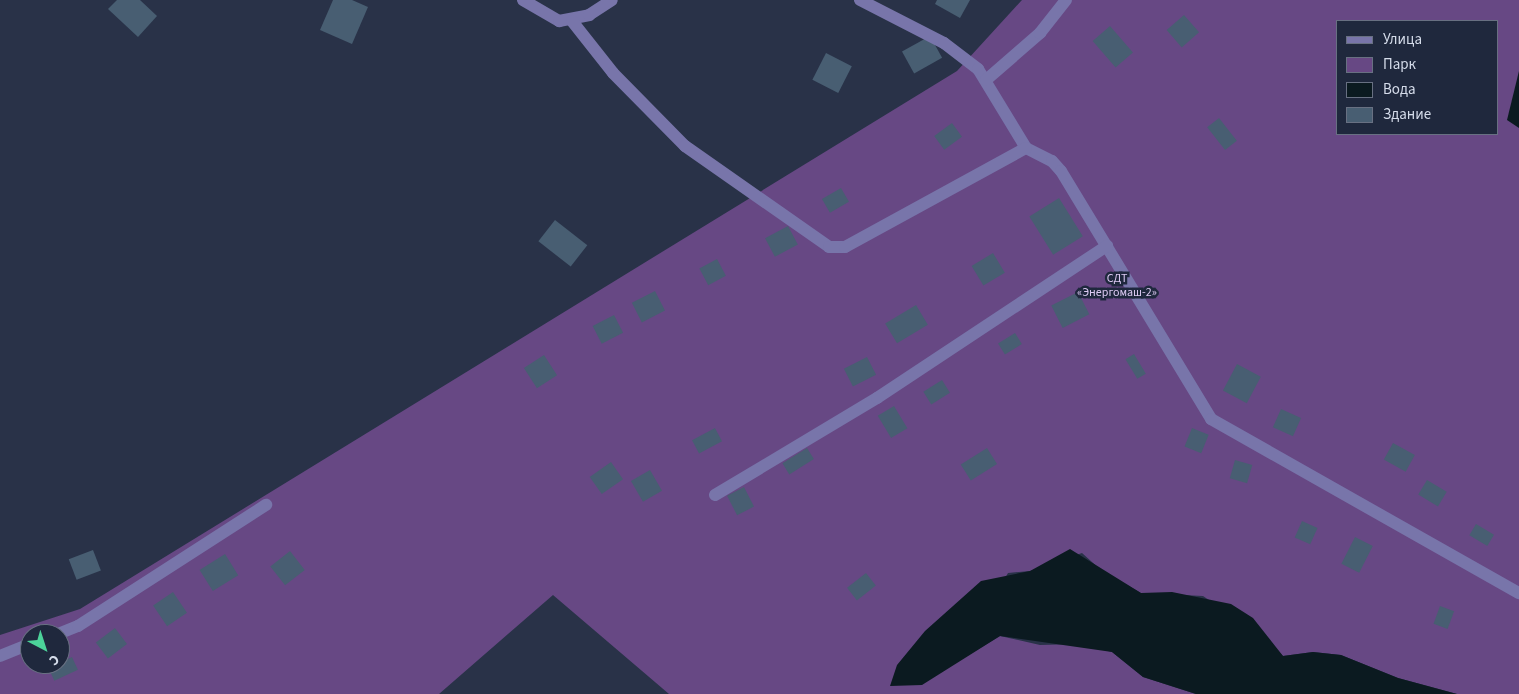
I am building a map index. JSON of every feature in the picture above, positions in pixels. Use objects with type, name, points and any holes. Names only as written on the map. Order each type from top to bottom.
[{"type":"street","points":[[523,0],[559,22],[572,21],[612,0]]},
{"type":"street","points":[[860,0],[964,56],[986,80],[1026,148],[1052,160],[1061,171],[1211,419],[1241,439],[1519,593]]},
{"type":"street","points":[[986,80],[1040,33],[1066,0]]},
{"type":"street","points":[[572,21],[613,73],[685,146],[829,247],[846,247],[1026,148]]},
{"type":"street","points":[[715,495],[876,398],[1107,246]]},
{"type":"street","points":[[70,629],[78,626],[266,505]]},
{"type":"street","points":[[0,656],[20,648]]},
{"type":"green space","name":"СДТ «Энергомаш-2»","points":[[1022,0],[1519,0],[1519,694],[1457,694],[1398,678],[1341,655],[1313,652],[1283,656],[1267,639],[1203,596],[1141,593],[1102,571],[1082,553],[1030,571],[1008,573],[957,662],[1000,636],[1040,645],[1080,644],[1112,652],[1143,677],[1196,694],[669,694],[553,595],[439,694],[0,694],[0,635],[20,628],[20,674],[70,674],[70,624],[34,624],[80,609],[957,71]]},
{"type":"water","points":[[1519,71],[1519,128],[1507,120]]},
{"type":"water","points":[[1070,549],[1141,593],[1172,592],[1231,604],[1253,618],[1283,656],[1313,652],[1341,655],[1398,678],[1457,694],[1196,694],[1143,677],[1112,652],[1000,636],[922,685],[890,686],[897,665],[925,631],[981,581],[1030,571]]},
{"type":"building","points":[[117,0],[140,0],[157,16],[138,37],[108,9]]},
{"type":"building","points":[[333,0],[352,0],[368,7],[352,44],[320,30]]},
{"type":"building","points":[[937,0],[970,0],[960,18],[935,4]]},
{"type":"building","points":[[1184,15],[1199,32],[1182,47],[1167,30]]},
{"type":"building","points":[[1110,26],[1133,52],[1116,68],[1093,41]]},
{"type":"building","points":[[930,36],[942,58],[914,73],[902,52]]},
{"type":"building","points":[[826,53],[852,66],[838,93],[812,80]]},
{"type":"building","points":[[1219,118],[1237,141],[1225,150],[1207,127]]},
{"type":"building","points":[[952,123],[962,137],[944,150],[934,136]]},
{"type":"building","points":[[841,188],[849,202],[830,213],[822,199]]},
{"type":"building","points":[[1059,198],[1083,236],[1053,255],[1029,217]]},
{"type":"building","points":[[555,220],[587,245],[571,267],[538,241]]},
{"type":"building","points":[[788,226],[798,245],[775,257],[765,238]]},
{"type":"building","points":[[993,253],[1005,273],[983,286],[972,266]]},
{"type":"building","points":[[717,259],[726,276],[708,285],[699,268]]},
{"type":"building","points":[[655,291],[665,311],[642,322],[632,303]]},
{"type":"building","points":[[1078,292],[1089,314],[1063,328],[1051,306]]},
{"type":"building","points":[[916,305],[928,325],[897,343],[885,324]]},
{"type":"building","points":[[614,315],[623,333],[602,344],[593,326]]},
{"type":"building","points":[[1015,333],[1022,344],[1005,355],[998,344]]},
{"type":"building","points":[[1134,354],[1146,374],[1137,379],[1125,359]]},
{"type":"building","points":[[544,355],[557,375],[537,388],[524,368]]},
{"type":"building","points":[[867,357],[876,375],[853,387],[844,369]]},
{"type":"building","points":[[1237,364],[1261,377],[1247,403],[1223,390]]},
{"type":"building","points":[[942,380],[950,393],[931,404],[923,392]]},
{"type":"building","points":[[894,406],[907,428],[891,438],[878,416]]},
{"type":"building","points":[[1281,409],[1301,418],[1293,436],[1273,427]]},
{"type":"building","points":[[715,428],[722,441],[699,453],[692,440]]},
{"type":"building","points":[[1192,428],[1209,435],[1201,453],[1185,447]]},
{"type":"building","points":[[1393,443],[1415,455],[1406,472],[1384,460]]},
{"type":"building","points":[[807,448],[814,459],[789,474],[782,463]]},
{"type":"building","points":[[987,448],[997,464],[971,481],[961,464]]},
{"type":"building","points":[[1235,460],[1252,465],[1247,483],[1230,478]]},
{"type":"building","points":[[611,462],[623,479],[602,494],[590,477]]},
{"type":"building","points":[[650,470],[662,491],[643,502],[631,481]]},
{"type":"building","points":[[1427,480],[1447,492],[1438,506],[1418,495]]},
{"type":"building","points":[[744,487],[754,507],[737,515],[727,496]]},
{"type":"building","points":[[1302,521],[1318,528],[1310,544],[1295,537]]},
{"type":"building","points":[[1476,524],[1494,535],[1487,546],[1469,535]]},
{"type":"building","points":[[1355,537],[1373,546],[1359,573],[1341,564]]},
{"type":"building","points":[[93,550],[101,571],[77,580],[69,559]]},
{"type":"building","points":[[290,551],[305,570],[285,585],[270,566]]},
{"type":"building","points":[[225,554],[238,575],[213,591],[200,570]]},
{"type":"building","points":[[866,573],[876,586],[857,600],[847,588]]},
{"type":"building","points":[[173,592],[187,613],[167,626],[153,605]]},
{"type":"building","points":[[1440,606],[1454,611],[1448,629],[1434,624]]},
{"type":"building","points":[[115,628],[127,644],[108,658],[96,642]]},
{"type":"building","points":[[72,657],[78,670],[70,673],[70,658]]},
{"type":"building","points":[[51,674],[69,674],[54,681]]}]
